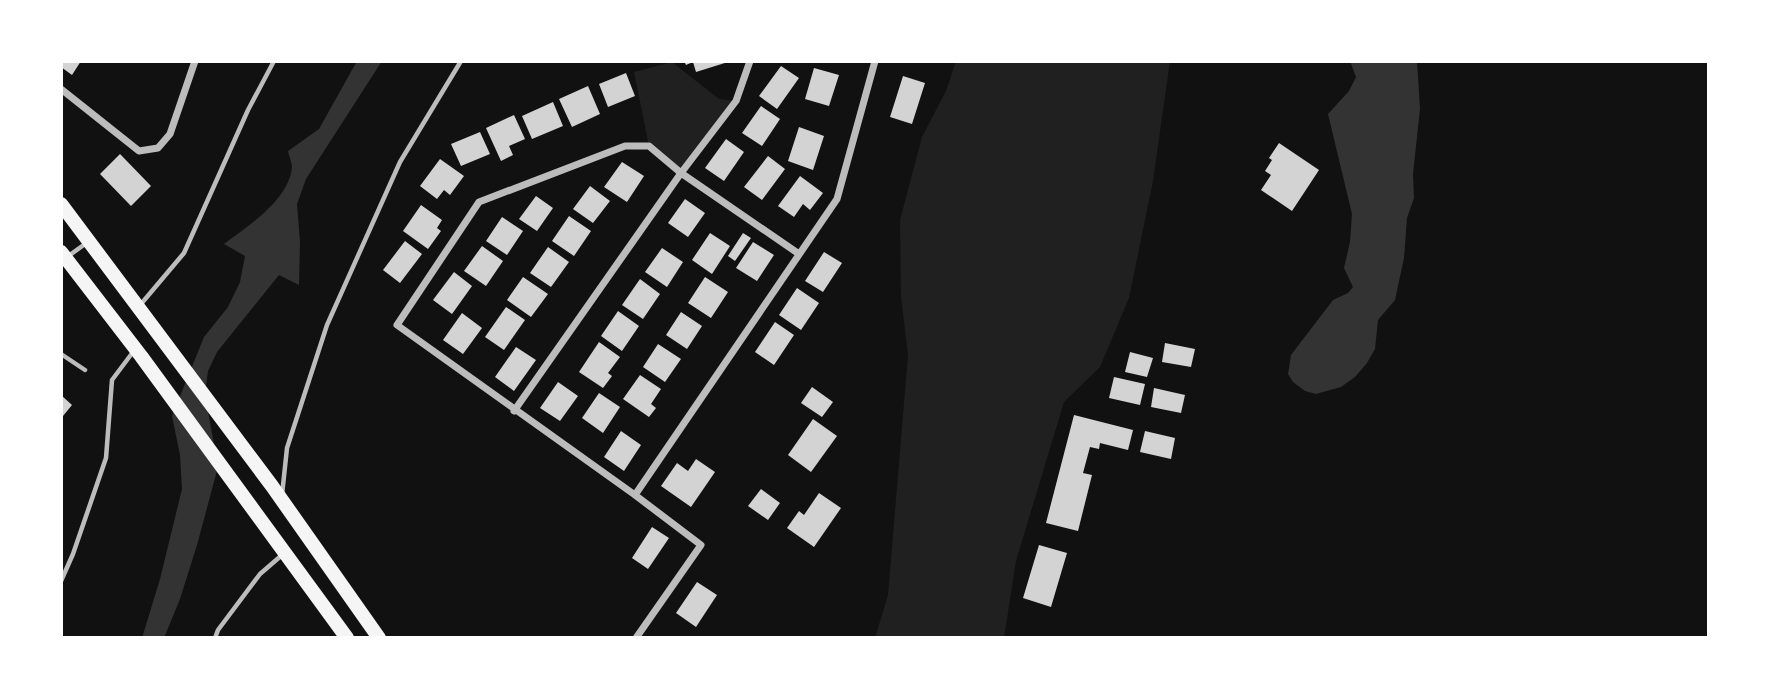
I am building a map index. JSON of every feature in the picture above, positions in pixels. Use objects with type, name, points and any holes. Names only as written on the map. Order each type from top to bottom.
[{"type":"main road","points":[[61,204],[282,499],[379,638]]},
{"type":"main road","points":[[63,256],[138,352],[348,638]]},
{"type":"street","points":[[61,89],[139,151],[158,148],[170,134],[195,61]]},
{"type":"street","points":[[514,411],[681,173],[736,101],[750,61]]},
{"type":"street","points":[[635,495],[837,199],[875,61]]},
{"type":"street","points":[[636,638],[701,545],[397,325],[479,202],[625,146],[649,146],[681,173],[799,254]]},
{"type":"lane","points":[[138,308],[184,253],[248,110],[274,61]]},
{"type":"lane","points":[[282,499],[287,448],[327,325],[400,162],[461,61]]},
{"type":"lane","points":[[63,256],[89,241]]},
{"type":"lane","points":[[61,581],[74,554],[106,458],[112,380],[138,352]]},
{"type":"lane","points":[[61,354],[85,370]]},
{"type":"lane","points":[[215,638],[218,630],[260,574],[285,553]]},
{"type":"shaded area","points":[[357,61],[382,61],[306,179],[297,204],[299,285],[279,275],[217,352],[208,371],[205,394],[218,467],[180,599],[164,638],[142,638],[182,489],[180,455],[172,416],[204,337],[228,307],[240,282],[245,256],[224,244],[266,211],[283,190],[292,167],[288,151],[319,129]]},
{"type":"shaded area","points":[[956,61],[1170,61],[1153,181],[1129,298],[1100,367],[1064,402],[1016,561],[1004,638],[875,638],[888,595],[908,355],[901,297],[900,220],[922,137],[946,91]]},
{"type":"shaded area","points":[[1350,61],[1417,61],[1420,109],[1413,174],[1414,198],[1407,218],[1404,258],[1395,300],[1378,320],[1375,349],[1355,377],[1341,387],[1316,394],[1305,391],[1293,382],[1288,374],[1291,355],[1333,300],[1348,293],[1353,287],[1344,268],[1350,242],[1352,214],[1328,114],[1349,91],[1356,77]]},
{"type":"shaded area","points":[[672,62],[719,99],[736,101],[681,173],[649,146],[634,72]]},
{"type":"building","points":[[61,61],[81,61],[72,75],[61,67]]},
{"type":"building","points":[[684,61],[728,62],[696,72],[693,62],[686,65]]},
{"type":"building","points":[[781,66],[799,78],[777,109],[759,96]]},
{"type":"building","points":[[814,68],[839,75],[829,106],[805,99]]},
{"type":"building","points":[[626,73],[635,96],[608,107],[599,84]]},
{"type":"building","points":[[903,76],[925,83],[912,124],[890,117]]},
{"type":"building","points":[[588,86],[600,114],[572,127],[559,99]]},
{"type":"building","points":[[553,102],[563,126],[532,139],[522,116]]},
{"type":"building","points":[[761,106],[780,119],[762,146],[742,133]]},
{"type":"building","points":[[514,115],[525,139],[509,146],[513,155],[501,161],[486,128]]},
{"type":"building","points":[[799,127],[824,136],[813,170],[788,161]]},
{"type":"building","points":[[480,132],[490,154],[461,166],[451,144]]},
{"type":"building","points":[[726,139],[744,152],[724,181],[705,168]]},
{"type":"building","points":[[1279,143],[1319,170],[1292,211],[1261,190],[1271,175],[1265,171],[1272,160],[1269,158]]},
{"type":"building","points":[[120,154],[151,186],[131,206],[100,174]]},
{"type":"building","points":[[768,156],[785,169],[762,200],[744,187]]},
{"type":"building","points":[[440,159],[464,176],[450,195],[444,190],[437,199],[420,186]]},
{"type":"building","points":[[622,162],[644,176],[627,202],[604,187]]},
{"type":"building","points":[[800,176],[823,193],[810,210],[803,204],[794,217],[778,206]]},
{"type":"building","points":[[590,186],[610,201],[593,223],[573,209]]},
{"type":"building","points":[[536,196],[553,208],[537,231],[519,219]]},
{"type":"building","points":[[685,199],[705,213],[688,237],[668,223]]},
{"type":"building","points":[[421,205],[442,220],[437,228],[441,231],[428,249],[403,231]]},
{"type":"building","points":[[569,216],[591,231],[574,256],[552,241]]},
{"type":"building","points":[[502,217],[523,231],[507,255],[486,241]]},
{"type":"building","points":[[710,233],[730,246],[712,274],[692,260]]},
{"type":"building","points":[[743,233],[751,238],[735,261],[728,256]]},
{"type":"building","points":[[405,241],[422,254],[400,283],[383,270]]},
{"type":"building","points":[[753,242],[774,255],[757,281],[736,268]]},
{"type":"building","points":[[482,246],[503,261],[486,286],[464,271]]},
{"type":"building","points":[[548,247],[569,262],[551,287],[530,273]]},
{"type":"building","points":[[662,248],[683,262],[667,287],[645,272]]},
{"type":"building","points":[[824,252],[842,263],[823,292],[805,281]]},
{"type":"building","points":[[454,272],[472,286],[452,314],[433,300]]},
{"type":"building","points":[[523,277],[548,294],[531,317],[507,300]]},
{"type":"building","points":[[705,277],[728,292],[711,318],[688,303]]},
{"type":"building","points":[[640,279],[660,294],[643,319],[622,305]]},
{"type":"building","points":[[797,288],[819,303],[801,330],[779,315]]},
{"type":"building","points":[[506,307],[525,320],[504,350],[485,337]]},
{"type":"building","points":[[618,311],[639,326],[622,351],[601,336]]},
{"type":"building","points":[[681,312],[702,326],[687,349],[666,335]]},
{"type":"building","points":[[462,313],[482,328],[463,354],[443,340]]},
{"type":"building","points":[[775,322],[794,335],[774,365],[755,352]]},
{"type":"building","points":[[599,342],[620,357],[608,373],[612,376],[603,388],[579,372]]},
{"type":"building","points":[[1165,343],[1195,349],[1191,367],[1162,362]]},
{"type":"building","points":[[658,344],[681,359],[665,382],[643,367]]},
{"type":"building","points":[[516,347],[536,360],[514,391],[495,377]]},
{"type":"building","points":[[1130,352],[1153,358],[1147,377],[1125,372]]},
{"type":"building","points":[[640,375],[661,389],[651,404],[656,408],[649,417],[623,399]]},
{"type":"building","points":[[1114,377],[1145,384],[1140,405],[1109,398]]},
{"type":"building","points":[[558,382],[578,396],[560,421],[540,408]]},
{"type":"building","points":[[812,387],[833,402],[822,417],[801,403]]},
{"type":"building","points":[[1154,388],[1185,395],[1181,413],[1151,407]]},
{"type":"building","points":[[599,393],[620,407],[603,433],[582,418]]},
{"type":"building","points":[[61,395],[72,405],[63,416],[61,414]]},
{"type":"building","points":[[1074,415],[1133,430],[1128,450],[1100,443],[1099,449],[1090,447],[1083,473],[1092,475],[1078,531],[1046,523]]},
{"type":"building","points":[[813,419],[837,436],[811,472],[788,455]]},
{"type":"building","points":[[621,431],[641,445],[624,471],[604,457]]},
{"type":"building","points":[[1145,431],[1175,438],[1171,459],[1140,452]]},
{"type":"building","points":[[696,459],[715,472],[691,507],[661,486],[677,463],[688,471]]},
{"type":"building","points":[[761,489],[780,503],[768,520],[748,506]]},
{"type":"building","points":[[819,493],[841,508],[814,547],[787,528],[799,511],[804,515]]},
{"type":"building","points":[[652,527],[669,538],[648,569],[632,558]]},
{"type":"building","points":[[1039,545],[1067,553],[1051,607],[1023,598]]},
{"type":"building","points":[[697,582],[717,595],[696,627],[676,613]]}]
